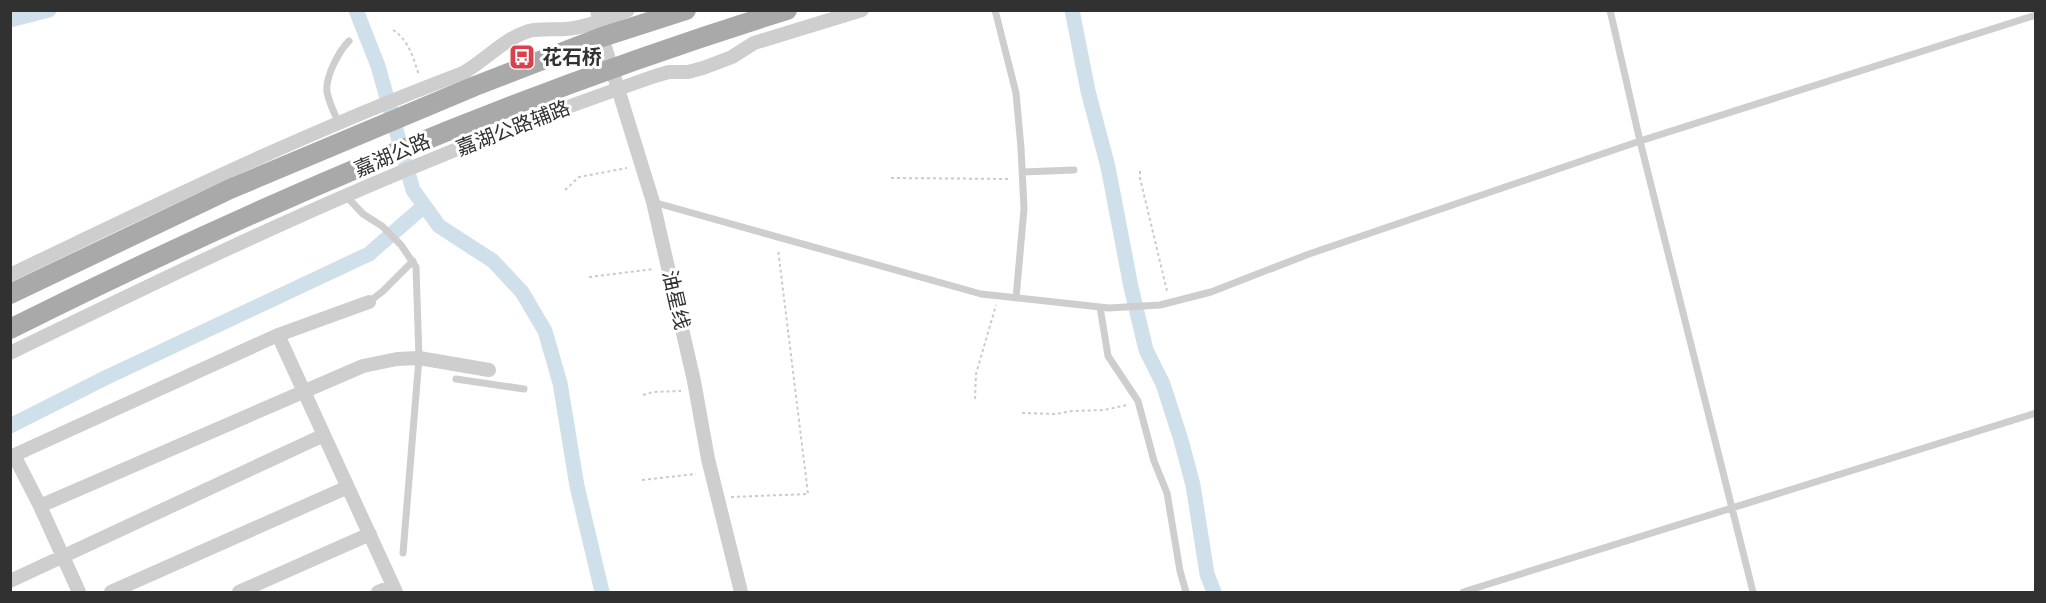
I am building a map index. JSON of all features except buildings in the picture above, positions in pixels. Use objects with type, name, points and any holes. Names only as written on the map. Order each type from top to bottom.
[{"type":"main road","name":"嘉湖公路","points":[[10,294],[230,189],[345,128],[418,111],[475,86],[600,23],[686,10]]},
{"type":"main road","name":"嘉湖公路","points":[[10,329],[154,258],[356,170],[428,150],[612,69],[787,10]]},
{"type":"street","points":[[10,275],[232,171],[345,128],[420,89],[471,69],[508,40],[530,31],[567,29],[600,23],[628,10]]},
{"type":"street","name":"嘉湖公路辅路","points":[[10,352],[362,189],[428,150],[536,118],[669,72],[688,72],[703,68],[732,57],[754,43],[862,10]]},
{"type":"street","name":"油星线","points":[[600,23],[617,89],[653,202],[695,388],[711,472],[741,592]]},
{"type":"street","points":[[79,592],[40,506],[12,456],[278,335],[369,302]]},
{"type":"street","points":[[278,335],[395,589],[378,592]]},
{"type":"street","points":[[40,506],[363,366],[397,359],[419,358],[484,369]]},
{"type":"street","points":[[10,581],[324,435]]},
{"type":"street","points":[[111,592],[348,487]]},
{"type":"street","points":[[239,592],[369,534]]},
{"type":"lane","points":[[995,10],[1016,93],[1022,175],[1024,209],[1016,298]]},
{"type":"lane","points":[[1610,10],[1640,141],[1753,592]]},
{"type":"lane","points":[[653,202],[981,294],[1109,308],[1160,305],[1211,292],[1309,254],[1640,141],[2036,15]]},
{"type":"lane","points":[[345,128],[327,92],[340,50],[349,41]]},
{"type":"lane","points":[[1022,175],[1074,170]]},
{"type":"lane","points":[[346,195],[363,214],[382,226],[401,245],[416,267],[419,358],[403,553]]},
{"type":"lane","points":[[369,302],[413,261]]},
{"type":"lane","points":[[1100,307],[1108,356],[1138,401],[1154,461],[1167,493],[1180,571],[1186,592]]},
{"type":"lane","points":[[477,382],[484,369]]},
{"type":"lane","points":[[456,379],[524,389]]},
{"type":"lane","points":[[1463,592],[1732,510],[2036,413]]},
{"type":"path","points":[[393,30],[401,35],[408,44],[420,89]]},
{"type":"path","points":[[566,190],[579,177],[641,166]]},
{"type":"path","points":[[1140,171],[1169,303]]},
{"type":"path","points":[[891,178],[1022,175]]},
{"type":"path","points":[[717,498],[808,494],[778,248],[781,238]]},
{"type":"path","points":[[588,277],[668,268]]},
{"type":"path","points":[[975,399],[976,374],[999,296]]},
{"type":"path","points":[[643,395],[695,388]]},
{"type":"path","points":[[1022,412],[1056,414],[1079,410],[1104,410],[1121,408],[1138,401]]},
{"type":"path","points":[[642,480],[711,472]]},
{"type":"waterway","points":[[10,20],[49,10]]},
{"type":"waterway","points":[[356,10],[378,66],[413,190],[439,226],[493,261],[522,292],[545,331],[560,383],[577,486],[602,592]]},
{"type":"waterway","points":[[1072,10],[1146,350],[1163,384],[1181,440],[1193,485],[1207,574],[1214,592]]},
{"type":"waterway","points":[[10,426],[105,378],[369,254],[424,206]]},
{"type":"place","name":"花石桥","points":[[522,57]]}]
